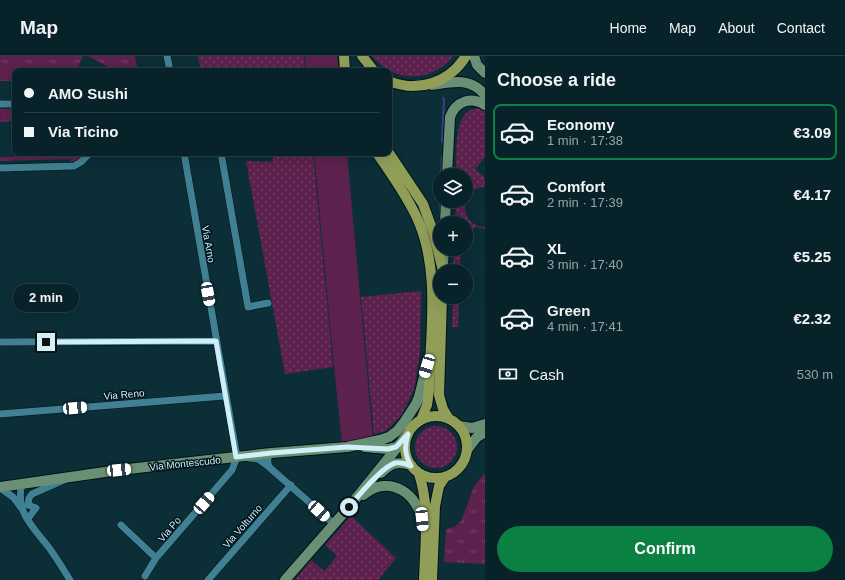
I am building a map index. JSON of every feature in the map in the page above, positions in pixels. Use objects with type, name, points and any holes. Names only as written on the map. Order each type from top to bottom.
[{"type":"main road","points":[[344,56],[345,68]]},
{"type":"main road","points":[[361,56],[363,68]]},
{"type":"main road","points":[[361,56],[371,68]]},
{"type":"main road","points":[[426,86],[449,75],[459,66],[466,56]]},
{"type":"main road","points":[[474,56],[477,65],[485,73]]},
{"type":"main road","points":[[394,85],[410,87],[469,82],[485,95]]},
{"type":"main road","points":[[447,168],[450,117],[452,112],[460,104],[469,100],[480,102],[485,105]]},
{"type":"main road","points":[[379,156],[407,198],[417,219],[427,250],[431,271],[432,298],[429,390],[427,405],[421,420]]},
{"type":"main road","points":[[391,156],[423,204],[434,234],[441,264]]},
{"type":"main road","points":[[442,304],[439,395],[443,409],[449,419],[458,426],[465,437],[467,450]]},
{"type":"main road","name":"Via Montescudo","points":[[0,488],[71,477],[236,457],[347,447],[380,440],[389,437],[397,431],[405,421],[419,398],[430,358]]},
{"type":"main road","points":[[445,477],[432,478],[420,474],[411,466],[405,447],[411,428],[421,420],[426,417],[438,416],[449,419]]},
{"type":"main road","points":[[458,426],[472,428],[485,424]]},
{"type":"main road","points":[[432,580],[435,506],[439,486],[445,477],[460,467],[467,450],[477,437],[485,432]]},
{"type":"main road","points":[[363,490],[396,447],[408,434]]},
{"type":"main road","name":"Via Montescudo","points":[[347,447],[382,449],[396,447]]},
{"type":"main road","points":[[285,580],[363,490],[387,467],[395,463],[402,463],[411,466]]},
{"type":"main road","points":[[420,474],[424,487],[426,506],[424,580]]},
{"type":"main road","points":[[354,500],[374,488],[383,486],[397,487],[410,495],[416,502],[422,519],[425,551]]},
{"type":"street","points":[[167,56],[169,68]]},
{"type":"street","points":[[0,104],[12,104]]},
{"type":"street","points":[[0,168],[74,166],[87,156]]},
{"type":"street","name":"Via Arno","points":[[185,156],[236,457]]},
{"type":"street","points":[[222,156],[248,307],[268,303]]},
{"type":"street","points":[[0,342],[216,341]]},
{"type":"street","name":"Via Reno","points":[[0,414],[226,396]]},
{"type":"street","points":[[269,467],[267,457],[271,453]]},
{"type":"street","points":[[236,457],[258,459],[291,485],[334,524]]},
{"type":"street","name":"Via Po","points":[[145,576],[156,558],[232,470],[236,457]]},
{"type":"street","name":"Via Montescudo","points":[[25,507],[34,492],[50,487],[71,477]]},
{"type":"street","name":"Via Montescudo","points":[[23,484],[25,507],[31,526],[70,580]]},
{"type":"street","name":"Via Volturno","points":[[208,580],[291,485]]},
{"type":"street","name":"Via Montescudo","points":[[0,488],[25,507],[41,538]]},
{"type":"street","points":[[121,525],[156,558]]},
{"type":"green space","points":[[0,56],[83,56],[77,68],[12,68],[12,81],[0,81]]},
{"type":"green space","points":[[88,56],[135,56],[137,68],[110,68]]},
{"type":"green space","points":[[198,56],[304,56],[305,68],[200,68]]},
{"type":"green space","points":[[305,56],[337,56],[339,68],[306,68]]},
{"type":"green space","points":[[372,56],[453,56],[445,65],[424,75],[402,75],[392,71],[392,68],[386,68]]},
{"type":"green space","points":[[478,108],[485,109],[485,157],[475,169],[485,178],[485,187],[473,191],[473,168],[456,168],[458,133],[462,118],[470,110]]},
{"type":"green space","points":[[0,109],[12,109],[12,121],[0,122]]},
{"type":"green space","points":[[82,156],[71,162],[70,159],[0,161],[0,157]]},
{"type":"green space","points":[[272,156],[313,156],[333,367],[285,374],[246,161],[273,162]]},
{"type":"green space","points":[[314,156],[347,156],[373,438],[342,442]]},
{"type":"green space","points":[[456,208],[465,208],[468,216],[455,216]]},
{"type":"green space","points":[[473,223],[485,227],[485,229],[475,227],[473,230]]},
{"type":"green space","points":[[454,256],[461,256],[460,264],[453,264]]},
{"type":"green space","points":[[421,291],[420,353],[414,390],[401,416],[386,431],[374,434],[361,297]]},
{"type":"green space","points":[[453,304],[459,304],[458,327],[452,327]]},
{"type":"green space","points":[[432,426],[440,426],[448,429],[454,435],[457,447],[454,459],[448,465],[440,468],[432,468],[424,465],[418,459],[415,451],[415,443],[418,435],[424,429]]},
{"type":"green space","points":[[485,473],[485,564],[444,562],[446,529],[454,527],[461,521],[474,486]]},
{"type":"green space","points":[[351,516],[396,558],[378,580],[295,580],[311,560],[324,571],[337,556],[325,545]]},
{"type":"waterway","points":[[442,142],[443,98]]},
{"type":"waterway","points":[[441,168],[442,156]]},
{"type":"waterway","points":[[440,208],[440,216]]},
{"type":"route","points":[[46,342],[216,341],[236,457],[347,447],[388,449],[396,447],[408,434],[405,447],[411,466],[402,463],[395,463],[387,467],[363,490],[349,507]]}]
